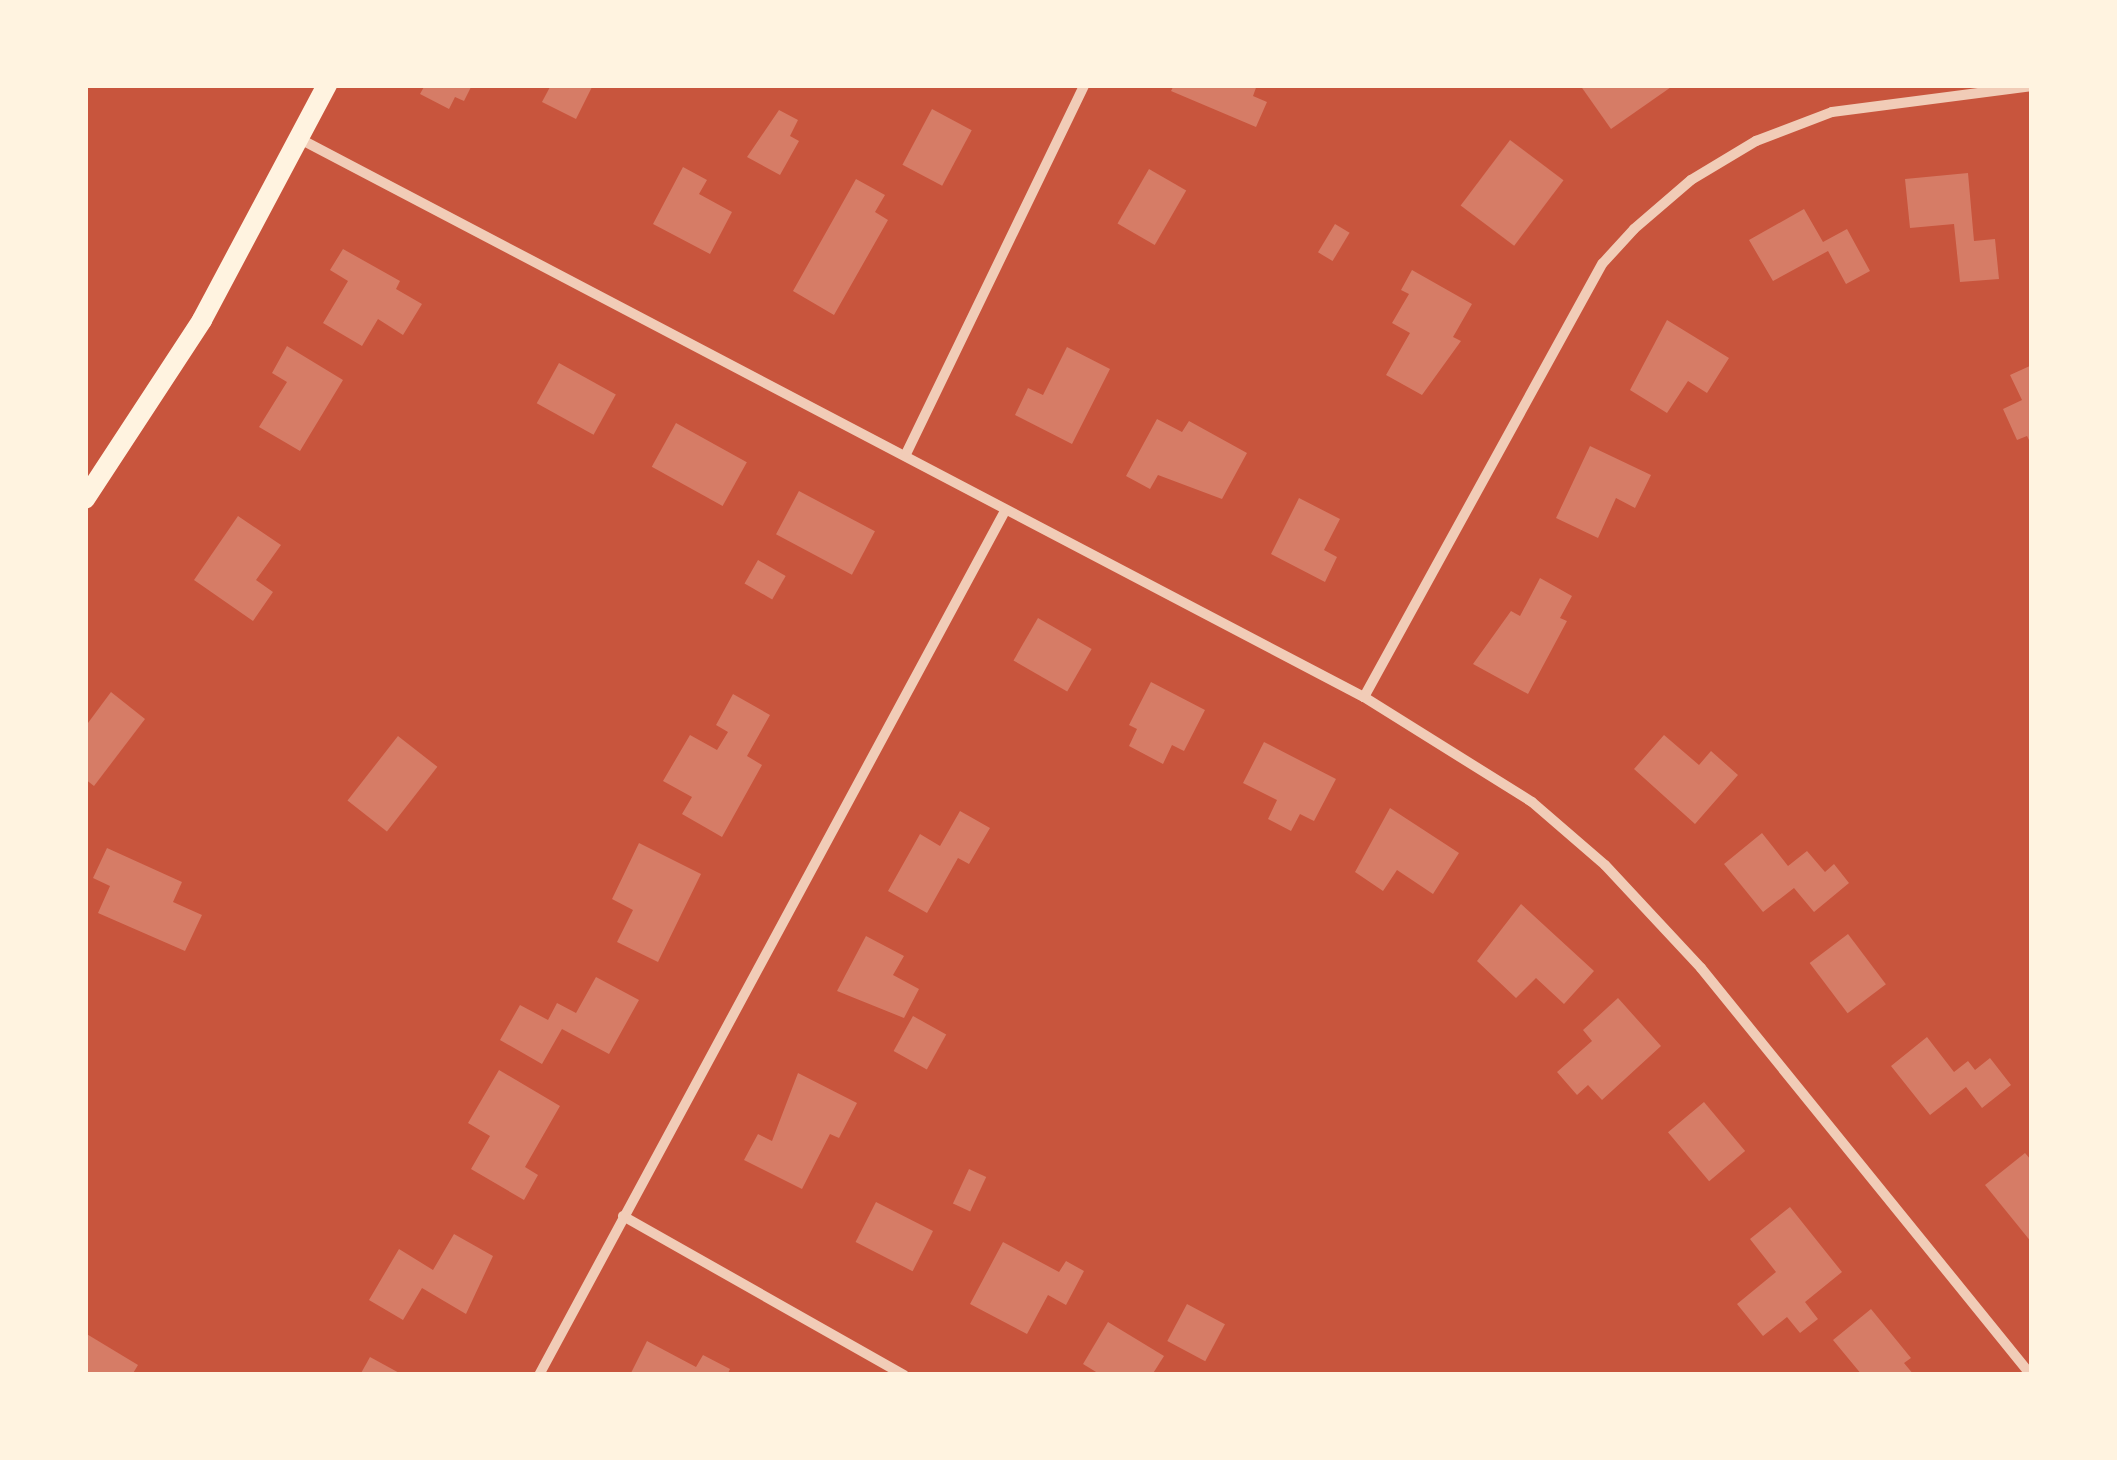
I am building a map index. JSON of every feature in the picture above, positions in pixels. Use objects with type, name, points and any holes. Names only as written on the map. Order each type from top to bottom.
[{"type":"main road","points":[[85,500],[202,320],[302,140],[327,85]]},
{"type":"street","points":[[906,454],[1084,85]]},
{"type":"street","points":[[1364,696],[1604,262],[1634,229],[1692,180],[1756,141],[1832,112],[2032,86]]},
{"type":"street","points":[[302,140],[1364,696],[1532,802],[1654,914],[2031,1375]]},
{"type":"street","points":[[539,1375],[1005,511]]},
{"type":"street","points":[[623,1216],[904,1375]]},
{"type":"building","points":[[425,85],[472,85],[464,101],[455,97],[449,109],[420,94]]},
{"type":"building","points":[[551,85],[593,85],[576,119],[542,102]]},
{"type":"building","points":[[1174,85],[1257,85],[1253,96],[1267,102],[1256,127],[1171,91]]},
{"type":"building","points":[[1580,85],[1674,85],[1611,129]]},
{"type":"building","points":[[932,109],[972,130],[942,186],[902,165]]},
{"type":"building","points":[[779,110],[798,120],[790,136],[799,141],[780,175],[747,157]]},
{"type":"building","points":[[1510,140],[1564,180],[1514,246],[1461,205]]},
{"type":"building","points":[[683,167],[707,180],[699,194],[732,212],[710,254],[653,224]]},
{"type":"building","points":[[1149,169],[1186,190],[1155,245],[1118,224]]},
{"type":"building","points":[[1968,173],[1974,241],[1995,239],[1999,279],[1960,282],[1954,224],[1910,228],[1905,179]]},
{"type":"building","points":[[856,179],[885,195],[875,212],[888,220],[834,315],[793,291]]},
{"type":"building","points":[[1804,209],[1823,242],[1847,229],[1870,271],[1846,284],[1828,251],[1773,281],[1749,240]]},
{"type":"building","points":[[1335,224],[1350,233],[1333,261],[1318,252]]},
{"type":"building","points":[[343,249],[400,281],[396,289],[422,304],[403,335],[378,319],[362,346],[323,323],[348,281],[330,270]]},
{"type":"building","points":[[1412,270],[1472,304],[1453,337],[1461,341],[1422,395],[1386,375],[1410,333],[1392,323],[1409,294],[1401,290]]},
{"type":"building","points":[[1667,320],[1729,358],[1707,393],[1688,381],[1667,413],[1630,390]]},
{"type":"building","points":[[287,346],[343,380],[300,451],[259,427],[287,382],[272,373]]},
{"type":"building","points":[[1067,347],[1110,369],[1072,444],[1015,415],[1028,388],[1043,395]]},
{"type":"building","points":[[559,363],[616,395],[594,435],[537,403]]},
{"type":"building","points":[[2032,365],[2032,446],[2027,436],[2017,440],[2003,409],[2022,400],[2010,375]]},
{"type":"building","points":[[1157,419],[1182,432],[1189,421],[1247,453],[1222,499],[1158,475],[1150,489],[1126,476]]},
{"type":"building","points":[[676,423],[747,462],[723,506],[652,467]]},
{"type":"building","points":[[1590,446],[1651,475],[1635,508],[1616,498],[1598,538],[1556,518]]},
{"type":"building","points":[[799,491],[875,531],[852,575],[776,534]]},
{"type":"building","points":[[1299,498],[1340,519],[1324,550],[1337,557],[1325,582],[1271,554]]},
{"type":"building","points":[[238,516],[281,545],[256,580],[273,592],[253,621],[194,580]]},
{"type":"building","points":[[758,560],[786,576],[772,599],[744,583]]},
{"type":"building","points":[[1540,578],[1572,596],[1560,618],[1567,621],[1528,694],[1473,664],[1511,611],[1520,616]]},
{"type":"building","points":[[1038,618],[1092,649],[1067,691],[1014,660]]},
{"type":"building","points":[[1151,682],[1205,710],[1184,751],[1172,745],[1163,764],[1129,746],[1137,729],[1129,725]]},
{"type":"building","points":[[111,692],[145,719],[94,786],[85,779],[85,727]]},
{"type":"building","points":[[733,694],[770,715],[747,756],[762,765],[722,837],[682,814],[692,797],[663,781],[690,735],[717,750],[728,732],[716,725]]},
{"type":"building","points":[[1664,735],[1699,765],[1711,751],[1738,775],[1695,824],[1634,769]]},
{"type":"building","points":[[398,736],[437,767],[387,831],[348,801]]},
{"type":"building","points":[[1264,742],[1336,779],[1314,821],[1300,814],[1291,831],[1268,819],[1277,800],[1243,783]]},
{"type":"building","points":[[1390,808],[1459,853],[1433,894],[1397,870],[1383,891],[1355,872]]},
{"type":"building","points":[[960,811],[990,828],[969,864],[958,858],[927,913],[888,891],[920,834],[940,846]]},
{"type":"building","points":[[1762,833],[1788,866],[1807,851],[1825,872],[1834,864],[1849,883],[1814,912],[1794,888],[1763,912],[1724,864]]},
{"type":"building","points":[[639,843],[701,874],[658,962],[617,942],[633,910],[612,899]]},
{"type":"building","points":[[107,848],[182,882],[173,902],[202,915],[185,951],[98,913],[110,886],[93,878]]},
{"type":"building","points":[[1521,904],[1594,971],[1564,1004],[1536,978],[1516,998],[1477,961]]},
{"type":"building","points":[[1848,934],[1886,984],[1848,1013],[1810,963]]},
{"type":"building","points":[[866,936],[904,956],[893,975],[919,989],[904,1018],[837,991]]},
{"type":"building","points":[[596,977],[639,1000],[609,1054],[562,1029],[542,1064],[500,1040],[520,1005],[548,1020],[557,1003],[576,1013]]},
{"type":"building","points":[[1618,998],[1661,1046],[1602,1100],[1588,1085],[1577,1095],[1557,1072],[1592,1041],[1583,1030]]},
{"type":"building","points":[[913,1016],[946,1034],[927,1069],[894,1051]]},
{"type":"building","points":[[1927,1037],[1954,1072],[1968,1061],[1975,1070],[1990,1058],[2011,1085],[1982,1108],[1966,1087],[1930,1115],[1891,1066]]},
{"type":"building","points":[[499,1070],[560,1106],[525,1167],[538,1175],[524,1200],[471,1169],[490,1136],[468,1123]]},
{"type":"building","points":[[798,1073],[857,1103],[839,1138],[830,1134],[802,1189],[744,1160],[758,1134],[772,1141]]},
{"type":"building","points":[[1704,1102],[1745,1151],[1709,1181],[1668,1132]]},
{"type":"building","points":[[2025,1153],[2032,1161],[2032,1243],[1985,1185]]},
{"type":"building","points":[[969,1169],[986,1177],[970,1211],[953,1203]]},
{"type":"building","points":[[876,1202],[933,1231],[913,1271],[856,1242]]},
{"type":"building","points":[[1790,1207],[1842,1272],[1805,1302],[1818,1319],[1800,1333],[1787,1317],[1763,1336],[1737,1304],[1776,1272],[1750,1239]]},
{"type":"building","points":[[454,1234],[493,1256],[466,1314],[422,1288],[403,1320],[369,1300],[399,1249],[433,1270]]},
{"type":"building","points":[[1003,1242],[1059,1272],[1066,1261],[1084,1271],[1066,1305],[1048,1295],[1027,1334],[970,1304]]},
{"type":"building","points":[[1187,1304],[1225,1324],[1205,1361],[1167,1341]]},
{"type":"building","points":[[1871,1309],[1911,1358],[1904,1363],[1914,1375],[1862,1375],[1833,1340]]},
{"type":"building","points":[[1108,1322],[1164,1356],[1152,1375],[1101,1375],[1083,1364]]},
{"type":"building","points":[[85,1333],[138,1365],[132,1375],[85,1375]]},
{"type":"building","points":[[647,1341],[696,1367],[703,1355],[730,1369],[727,1375],[630,1375]]},
{"type":"building","points":[[370,1357],[403,1375],[360,1375]]}]
